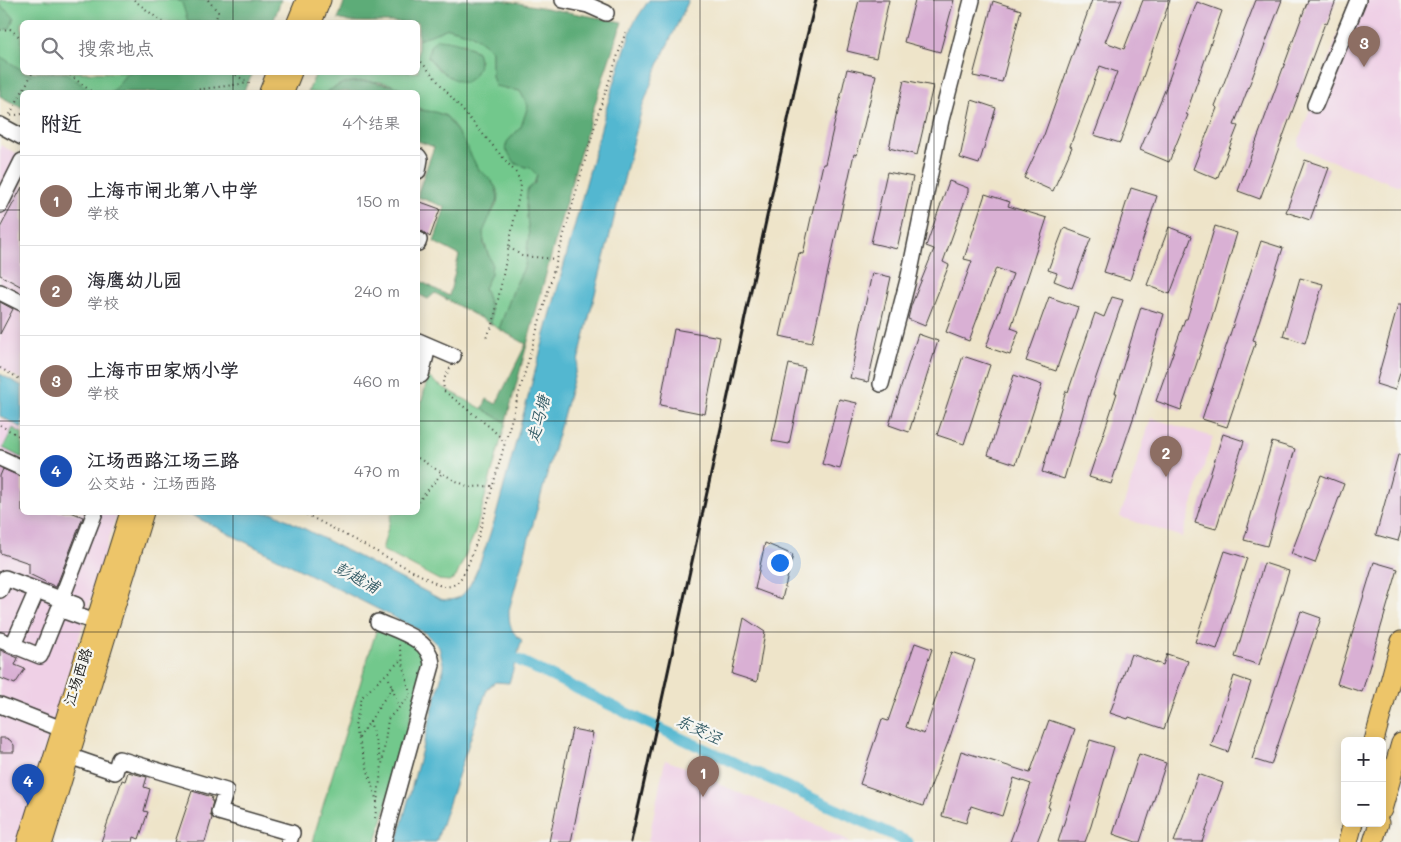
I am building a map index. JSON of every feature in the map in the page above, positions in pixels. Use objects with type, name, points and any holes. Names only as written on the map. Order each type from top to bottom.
[{"type":"main road","points":[[298,20],[306,0]]},
{"type":"main road","points":[[313,20],[321,0]]},
{"type":"main road","points":[[270,90],[276,75]]},
{"type":"main road","points":[[285,90],[291,75]]},
{"type":"main road","name":"江场西路","points":[[42,841],[97,618],[129,515]]},
{"type":"main road","name":"江场西路","points":[[42,841],[69,756],[68,732],[143,515]]},
{"type":"main road","points":[[1375,737],[1401,641]]},
{"type":"main road","points":[[1388,803],[1393,765],[1401,744]]},
{"type":"main road","points":[[1348,842],[1352,827]]},
{"type":"main road","points":[[1374,842],[1377,827]]},
{"type":"street","points":[[563,0],[587,2],[606,13]]},
{"type":"street","points":[[881,384],[909,276],[941,120],[972,0]]},
{"type":"street","points":[[1315,105],[1358,0]]},
{"type":"street","points":[[0,125],[20,135]]},
{"type":"street","points":[[0,205],[20,166]]},
{"type":"street","points":[[0,292],[20,303]]},
{"type":"street","points":[[421,376],[423,344],[453,356]]},
{"type":"street","points":[[0,458],[20,467]]},
{"type":"street","points":[[61,600],[94,515]]},
{"type":"street","points":[[0,590],[4,578],[61,600],[97,618]]},
{"type":"street","points":[[36,590],[7,642],[40,656],[59,609],[97,618]]},
{"type":"street","points":[[378,622],[420,642],[429,650],[432,658],[432,665],[383,842]]},
{"type":"street","points":[[0,705],[68,732]]},
{"type":"street","points":[[69,756],[115,772],[119,759],[226,791],[219,812],[292,833],[289,842]]},
{"type":"path","points":[[134,0],[159,20]]},
{"type":"path","points":[[208,0],[218,12],[216,20]]},
{"type":"path","points":[[0,30],[10,29],[20,37]]},
{"type":"path","points":[[308,515],[439,585],[448,587],[456,584],[469,562],[493,486],[598,111],[626,31]]},
{"type":"path","points":[[420,60],[518,174],[521,185],[493,326],[485,340]]},
{"type":"path","points":[[23,90],[31,75]]},
{"type":"path","points":[[70,75],[89,90]]},
{"type":"path","points":[[195,90],[249,83],[236,75]]},
{"type":"path","points":[[20,96],[9,116],[20,114]]},
{"type":"path","points":[[509,246],[522,256],[556,258]]},
{"type":"path","points":[[453,356],[452,365],[443,381],[444,392],[491,428],[505,442]]},
{"type":"path","points":[[0,368],[20,379]]},
{"type":"path","points":[[0,424],[20,436]]},
{"type":"path","points":[[420,459],[452,479],[470,487],[493,486]]},
{"type":"path","points":[[420,500],[442,473]]},
{"type":"path","points":[[396,630],[416,722]]},
{"type":"path","points":[[377,802],[355,726],[362,697],[402,659]]},
{"type":"path","points":[[389,680],[399,707]]},
{"type":"path","points":[[359,739],[392,687]]},
{"type":"path","points":[[375,818],[388,719],[410,695]]},
{"type":"path","points":[[370,721],[382,765]]},
{"type":"shaded area","points":[[1351,0],[1395,0],[1401,4],[1401,182],[1399,186],[1308,152],[1298,146],[1300,136]]},
{"type":"shaded area","points":[[0,145],[20,155],[20,379],[0,368]]},
{"type":"shaded area","points":[[0,418],[20,428],[20,515],[116,515],[17,842],[0,842]]},
{"type":"shaded area","points":[[1151,418],[1213,437],[1182,537],[1120,517]]},
{"type":"shaded area","points":[[665,760],[707,775],[721,785],[824,828],[851,842],[648,842]]},
{"type":"green space","points":[[0,0],[281,0],[274,20],[20,20],[20,75],[252,75],[241,90],[20,90],[20,107],[0,96]]},
{"type":"green space","points":[[177,0],[281,0],[274,20],[187,20],[182,3]]},
{"type":"green space","points":[[345,0],[502,0],[622,22],[575,171],[506,422],[482,409],[487,399],[496,404],[526,344],[499,329],[514,288],[525,266],[529,235],[526,206],[527,190],[535,183],[537,175],[530,168],[516,164],[505,149],[507,142],[521,127],[528,106],[520,91],[495,86],[492,76],[492,50],[471,34],[448,28],[420,39],[420,20],[338,19]]},
{"type":"green space","points":[[0,5],[14,17],[10,29],[0,30]]},
{"type":"green space","points":[[448,28],[471,34],[492,50],[492,76],[506,89],[520,91],[528,106],[521,127],[507,142],[516,164],[530,168],[537,175],[526,206],[529,235],[525,266],[514,288],[499,329],[491,324],[491,308],[484,288],[489,278],[491,265],[483,234],[485,225],[497,203],[497,189],[481,172],[458,132],[446,116],[420,108],[420,90],[401,90],[384,83],[352,82],[331,90],[309,90],[315,75],[420,75],[420,39]],"holes":[[[464,43],[477,52],[480,62],[446,74],[438,69],[428,57],[430,46]]]},
{"type":"green space","points":[[437,39],[458,42],[477,52],[479,66],[472,77],[464,83],[453,79],[428,57],[430,46]]},
{"type":"green space","points":[[0,56],[20,69],[20,75],[69,75],[89,90],[20,90],[20,107],[0,96]]},
{"type":"green space","points":[[125,75],[252,75],[244,90],[114,90]]},
{"type":"green space","points":[[368,81],[399,87],[402,90],[330,90],[343,83]]},
{"type":"green space","points":[[420,110],[435,112],[447,117],[466,145],[478,169],[489,178],[496,188],[498,198],[483,232],[484,245],[492,263],[491,274],[484,288],[491,308],[491,324],[435,293],[428,299],[420,295],[420,281],[449,296],[459,255],[434,242],[445,207],[420,198],[420,186],[434,147],[420,142]]},
{"type":"green space","points":[[428,377],[506,422],[475,533],[456,577],[449,581],[439,580],[382,550],[391,515],[420,515],[420,408]]},
{"type":"green space","points":[[13,428],[20,432],[20,457],[3,448]]},
{"type":"green space","points":[[377,628],[420,647],[426,661],[376,842],[312,842]]},
{"type":"water","points":[[649,0],[689,0],[658,65],[642,108],[574,377],[509,610],[511,627],[522,640],[509,683],[495,682],[487,689],[436,842],[397,842],[444,667],[439,647],[425,633],[192,515],[278,515],[440,599],[452,600],[462,595],[477,571],[495,519],[607,106],[633,24]]},
{"type":"water","points":[[0,374],[20,385],[20,427],[0,416]]},
{"type":"building","points":[[859,0],[889,0],[876,58],[847,51]]},
{"type":"building","points":[[915,0],[954,0],[940,52],[904,42]]},
{"type":"building","points":[[1092,0],[1122,0],[1105,42],[1124,49],[1143,0],[1170,0],[1120,143],[1094,135],[1117,72],[1100,66],[1070,146],[1072,147],[1053,191],[1024,178],[1044,135]]},
{"type":"building","points":[[1256,0],[1282,0],[1234,125],[1238,126],[1217,179],[1193,169]]},
{"type":"building","points":[[1308,0],[1336,0],[1327,24],[1325,23],[1260,199],[1238,191]]},
{"type":"building","points":[[993,1],[1021,10],[1002,82],[973,76]]},
{"type":"building","points":[[1197,2],[1222,11],[1186,114],[1188,115],[1169,162],[1140,150],[1165,90]]},
{"type":"building","points":[[847,69],[876,75],[857,155],[854,154],[812,343],[780,336],[799,253],[803,254]]},
{"type":"building","points":[[904,80],[933,86],[917,155],[889,148]]},
{"type":"building","points":[[972,100],[996,108],[979,164],[960,158]]},
{"type":"building","points":[[1305,160],[1329,168],[1310,220],[1286,212]]},
{"type":"building","points":[[887,172],[913,177],[897,249],[871,243]]},
{"type":"building","points":[[949,181],[968,188],[968,192],[943,262],[949,265],[925,326],[908,319],[911,306],[934,249],[926,246]]},
{"type":"building","points":[[1131,188],[1157,196],[1130,280],[1104,272]]},
{"type":"building","points":[[20,191],[20,286],[0,275],[0,228]]},
{"type":"building","points":[[985,194],[1010,202],[1008,206],[1047,218],[1011,328],[1019,331],[1010,355],[986,347],[1013,274],[996,268],[969,341],[946,332],[972,261],[964,259]]},
{"type":"building","points":[[420,202],[440,209],[430,237],[420,231]]},
{"type":"building","points":[[1215,226],[1237,233],[1209,327],[1181,410],[1156,401],[1185,319],[1187,319]]},
{"type":"building","points":[[1169,227],[1192,236],[1170,294],[1147,285]]},
{"type":"building","points":[[1064,228],[1091,238],[1072,288],[1054,281],[1057,273],[1048,270]]},
{"type":"building","points":[[1261,241],[1283,248],[1253,340],[1256,341],[1227,427],[1202,419]]},
{"type":"building","points":[[872,273],[891,277],[868,382],[850,378]]},
{"type":"building","points":[[1300,278],[1323,284],[1305,343],[1283,336]]},
{"type":"building","points":[[1049,297],[1078,307],[1056,371],[1026,361]]},
{"type":"building","points":[[1112,297],[1123,300],[1091,389],[1064,479],[1042,472],[1066,391],[1068,392],[1095,313],[1104,317]]},
{"type":"building","points":[[0,302],[13,309],[0,334]]},
{"type":"building","points":[[1398,305],[1401,305],[1401,370],[1395,390],[1376,384]]},
{"type":"building","points":[[1141,307],[1164,314],[1136,410],[1111,484],[1089,477],[1117,393],[1115,393]]},
{"type":"building","points":[[674,329],[720,337],[705,414],[660,405]]},
{"type":"building","points":[[918,334],[938,341],[909,432],[889,425]]},
{"type":"building","points":[[963,356],[990,365],[964,444],[937,435]]},
{"type":"building","points":[[789,364],[805,368],[789,444],[772,441]]},
{"type":"building","points":[[1014,375],[1042,385],[1016,464],[988,455]]},
{"type":"building","points":[[839,399],[857,403],[840,469],[822,464]]},
{"type":"building","points":[[1223,434],[1244,441],[1216,529],[1195,523]]},
{"type":"building","points":[[1272,442],[1295,449],[1267,546],[1244,540]]},
{"type":"building","points":[[1398,455],[1401,455],[1401,531],[1398,541],[1376,535]]},
{"type":"building","points":[[3,469],[20,476],[20,515],[78,515],[83,517],[56,587],[29,574],[29,563],[0,553],[0,476]]},
{"type":"building","points":[[1321,475],[1344,484],[1315,563],[1291,554]]},
{"type":"building","points":[[765,543],[793,555],[782,599],[755,589]]},
{"type":"building","points":[[1225,551],[1247,558],[1217,649],[1195,642]]},
{"type":"building","points":[[1374,562],[1398,569],[1362,692],[1337,684]]},
{"type":"building","points":[[1264,563],[1289,571],[1259,665],[1235,657]]},
{"type":"building","points":[[1301,611],[1321,618],[1271,765],[1252,759]]},
{"type":"building","points":[[744,618],[765,632],[757,682],[732,674]]},
{"type":"building","points":[[915,643],[932,649],[906,727],[924,734],[951,652],[975,660],[949,740],[923,806],[860,784],[882,719],[888,721]]},
{"type":"building","points":[[0,650],[18,658],[15,665],[25,669],[15,684],[0,678]]},
{"type":"building","points":[[1131,654],[1163,665],[1167,654],[1188,661],[1164,729],[1129,717],[1128,719],[1110,713]]},
{"type":"building","points":[[1234,676],[1251,682],[1228,752],[1211,746]]},
{"type":"building","points":[[1049,720],[1075,729],[1037,842],[1010,842],[1031,784],[1014,778],[1002,816],[971,806],[966,823],[942,816],[961,751],[1030,773]]},
{"type":"building","points":[[572,729],[593,733],[571,842],[549,842]]},
{"type":"building","points":[[0,738],[10,740],[14,745],[14,752],[0,752]]},
{"type":"building","points":[[1090,740],[1114,747],[1091,826],[1085,842],[1058,842]]},
{"type":"building","points":[[1139,754],[1166,763],[1140,842],[1136,842],[1113,834]]},
{"type":"building","points":[[128,772],[147,777],[144,787],[150,789],[144,811],[148,812],[139,839],[134,837],[133,842],[101,842],[122,780],[125,781]]},
{"type":"building","points":[[1198,774],[1223,783],[1202,842],[1174,842]]},
{"type":"building","points":[[192,791],[212,797],[210,814],[212,818],[205,842],[175,842]]},
{"type":"waterway","name":"东茭泾","points":[[504,653],[639,719],[908,842]]},
{"type":"railway","points":[[631,842],[801,60],[816,0]]},
{"type":"place","name":"上海市田家炳小学","points":[[1364,67]]},
{"type":"place","name":"海鹰幼儿园","points":[[1166,477]]},
{"type":"place","name":"上海市闸北第八中学","points":[[703,797]]},
{"type":"place","name":"江场西路江场三路","points":[[28,805]]},
{"type":"water label","name":"走马塘","points":[[538,419]]},
{"type":"water label","name":"彭越浦","points":[[357,577]]}]
